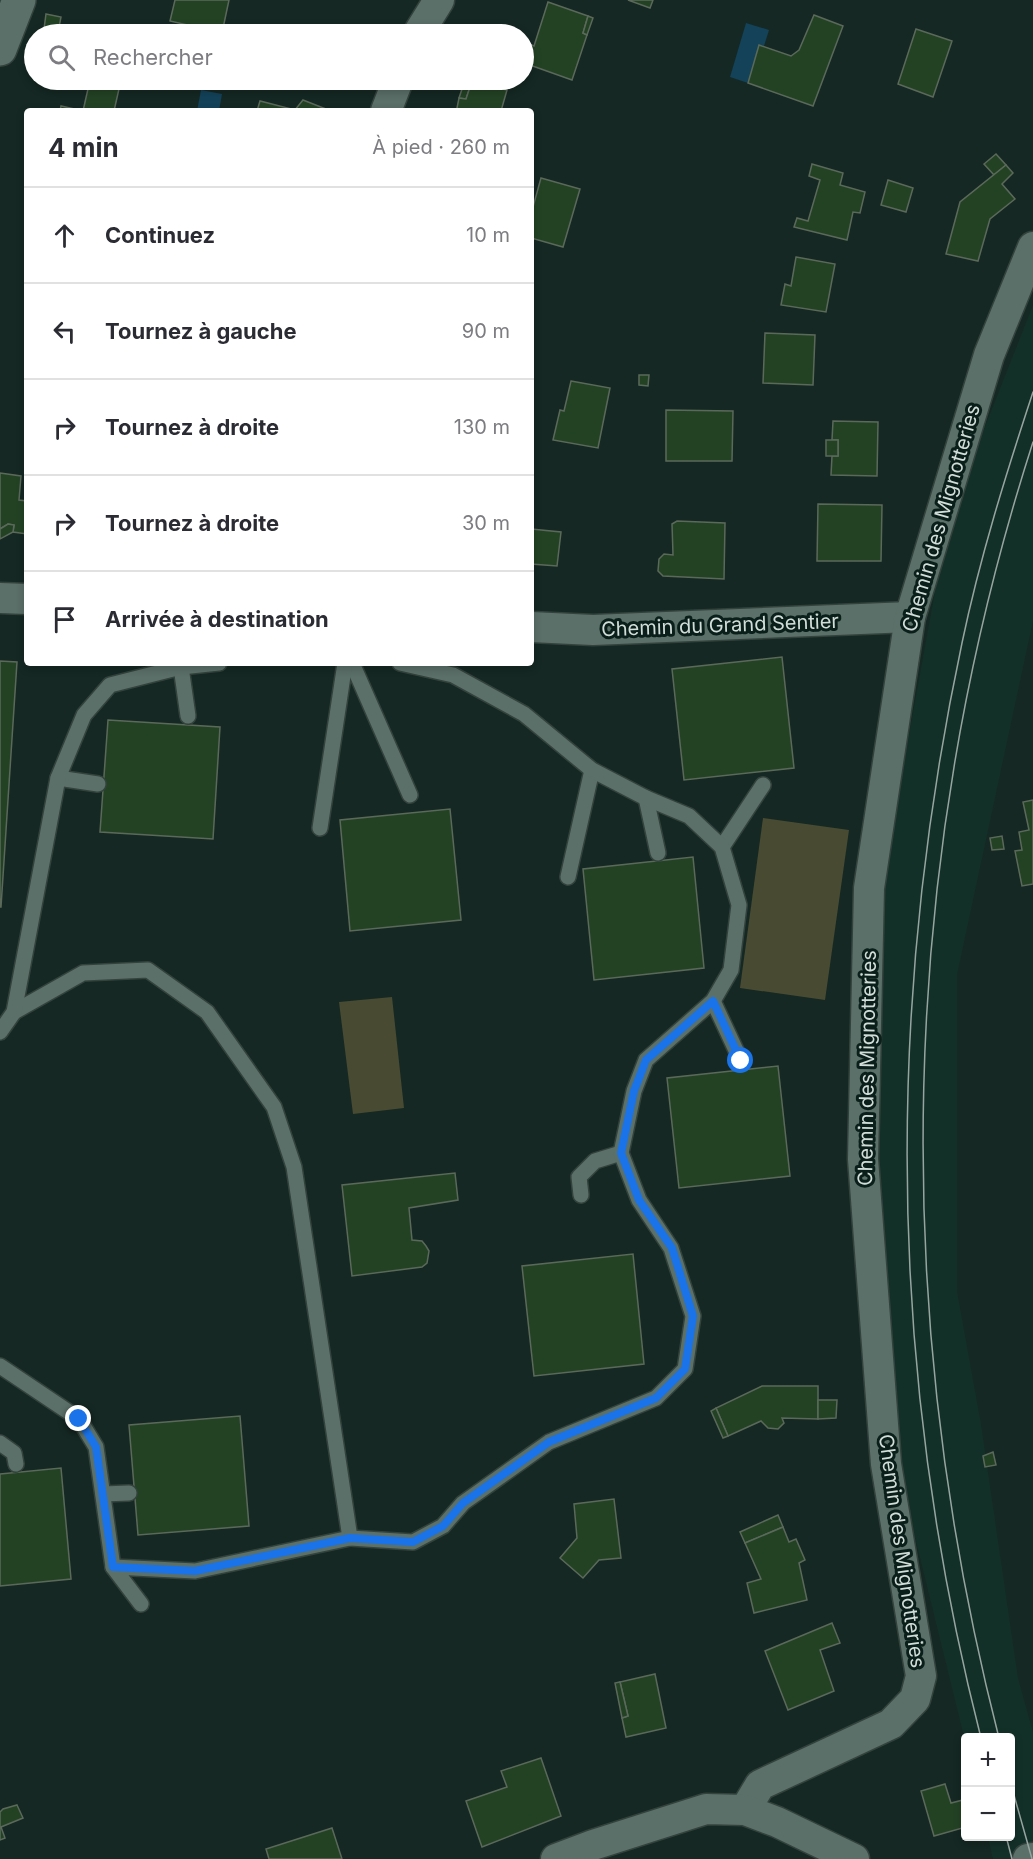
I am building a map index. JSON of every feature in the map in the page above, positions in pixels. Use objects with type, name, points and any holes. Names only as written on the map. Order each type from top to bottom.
[{"type":"street","points":[[0,49],[20,0]]},
{"type":"street","points":[[424,24],[439,0]]},
{"type":"street","points":[[387,108],[394,90]]},
{"type":"street","name":"Chemin des Mignotteries","points":[[745,1810],[760,1785],[891,1724],[915,1699],[921,1676],[886,1464],[863,1159],[869,888],[909,617],[989,355],[1033,247]]},
{"type":"street","points":[[0,598],[24,599]]},
{"type":"street","name":"Chemin du Grand Sentier","points":[[534,627],[593,630],[909,617]]},
{"type":"street","points":[[556,1859],[595,1852],[706,1809],[745,1810],[777,1822],[854,1859]]},
{"type":"street","points":[[1028,1859],[1033,1858]]},
{"type":"lane","points":[[0,1032],[14,1012],[58,778],[84,715],[110,685],[190,666]]},
{"type":"lane","points":[[320,828],[345,666]]},
{"type":"lane","points":[[353,666],[410,795]]},
{"type":"lane","points":[[113,1567],[195,1571],[350,1538],[413,1542],[443,1526],[463,1503],[549,1442],[656,1398],[685,1369],[693,1316],[672,1248],[639,1200],[621,1153],[634,1091],[646,1060],[713,1001],[731,970],[739,905],[722,847],[689,816],[646,798],[592,770],[524,714],[453,675],[413,666]]},
{"type":"lane","points":[[181,667],[188,716]]},
{"type":"lane","points":[[568,877],[592,770]]},
{"type":"lane","points":[[58,778],[98,784]]},
{"type":"lane","points":[[722,847],[763,785]]},
{"type":"lane","points":[[646,798],[658,853]]},
{"type":"lane","points":[[14,1012],[83,973],[148,970],[207,1011],[274,1107],[294,1167],[350,1538]]},
{"type":"lane","points":[[713,1001],[741,1061]]},
{"type":"lane","points":[[581,1195],[579,1177],[594,1161],[621,1153]]},
{"type":"lane","points":[[1,1368],[79,1419],[96,1447],[113,1567],[141,1604]]},
{"type":"lane","points":[[0,1443],[14,1453],[16,1464]]},
{"type":"lane","points":[[103,1494],[129,1493]]},
{"type":"shaded area","points":[[1033,305],[1033,621],[957,975],[957,1291],[981,1424],[1018,1678],[1033,1732],[1033,1859],[993,1859],[989,1841],[1015,1841],[1015,1733],[963,1733],[895,1456],[873,1155],[882,883],[948,520]]},
{"type":"shaded area","points":[[763,818],[849,830],[825,1000],[740,988]]},
{"type":"shaded area","points":[[392,997],[404,1108],[353,1114],[339,1002]]},
{"type":"water","points":[[746,23],[769,30],[764,46],[759,45],[748,83],[730,77]]},
{"type":"water","points":[[201,90],[222,94],[220,108],[198,108]]},
{"type":"building","points":[[175,0],[229,0],[224,24],[183,24],[170,21]]},
{"type":"building","points":[[628,0],[653,0],[650,8]]},
{"type":"building","points":[[548,2],[588,16],[583,33],[587,35],[572,80],[534,66],[534,46]]},
{"type":"building","points":[[46,14],[61,17],[60,24],[45,24]]},
{"type":"building","points":[[814,15],[843,26],[813,106],[748,83],[759,45],[791,56],[799,50]]},
{"type":"building","points":[[588,16],[593,18],[587,35],[583,33]]},
{"type":"building","points":[[916,29],[952,41],[933,97],[898,84]]},
{"type":"building","points":[[88,90],[119,90],[115,108],[84,108]]},
{"type":"building","points":[[462,90],[469,90],[466,99],[459,98]]},
{"type":"building","points":[[469,90],[507,90],[502,108],[457,108],[459,98],[466,99]]},
{"type":"building","points":[[303,100],[323,108],[297,108]]},
{"type":"building","points":[[260,101],[287,108],[258,108]]},
{"type":"building","points":[[996,154],[1006,165],[994,175],[984,164]]},
{"type":"building","points":[[812,164],[843,173],[840,185],[865,192],[860,213],[853,212],[847,240],[794,227],[797,218],[808,221],[820,180],[809,176]]},
{"type":"building","points":[[1006,165],[1013,173],[1002,184],[1015,199],[990,219],[978,261],[946,254],[960,202]]},
{"type":"building","points":[[541,178],[580,189],[563,247],[534,239],[534,203]]},
{"type":"building","points":[[888,180],[913,188],[906,212],[881,205]]},
{"type":"building","points":[[796,257],[835,264],[826,312],[781,305],[785,284],[791,286]]},
{"type":"building","points":[[765,333],[815,335],[813,385],[763,383]]},
{"type":"building","points":[[639,375],[649,375],[648,386],[639,385]]},
{"type":"building","points":[[571,381],[610,388],[598,448],[553,440],[560,410],[564,411]]},
{"type":"building","points":[[666,410],[733,411],[732,461],[666,461]]},
{"type":"building","points":[[833,421],[878,422],[877,476],[831,475],[832,456],[838,456],[838,440],[832,440]]},
{"type":"building","points":[[826,440],[838,440],[838,456],[826,456]]},
{"type":"building","points":[[0,473],[21,476],[19,500],[24,501],[24,534],[13,532],[14,525],[8,524],[0,529]]},
{"type":"building","points":[[818,504],[882,505],[881,561],[817,561]]},
{"type":"building","points":[[677,521],[725,523],[724,579],[663,576],[658,571],[659,559],[664,554],[673,555],[672,524]]},
{"type":"building","points":[[8,524],[14,525],[13,532],[0,539],[0,529]]},
{"type":"building","points":[[534,529],[561,532],[557,566],[534,564]]},
{"type":"building","points":[[782,657],[794,768],[684,780],[672,669]]},
{"type":"building","points":[[0,661],[17,662],[1,907],[0,907]]},
{"type":"building","points":[[108,720],[220,727],[213,839],[100,832]]},
{"type":"building","points":[[1033,800],[1033,884],[1022,886],[1015,851],[1022,850],[1019,832],[1029,830],[1023,802]]},
{"type":"building","points":[[450,809],[461,920],[350,931],[340,820]]},
{"type":"building","points":[[1002,836],[1004,849],[992,850],[990,838]]},
{"type":"building","points":[[693,857],[704,968],[594,980],[583,869]]},
{"type":"building","points":[[778,1066],[790,1176],[679,1188],[667,1078]]},
{"type":"building","points":[[455,1173],[458,1200],[409,1208],[412,1240],[422,1241],[426,1246],[429,1251],[427,1263],[422,1267],[352,1276],[342,1185]]},
{"type":"building","points":[[633,1254],[644,1364],[534,1376],[522,1266]]},
{"type":"building","points":[[762,1386],[818,1386],[818,1419],[782,1418],[784,1423],[778,1429],[768,1428],[761,1421],[728,1436],[716,1408]]},
{"type":"building","points":[[818,1400],[837,1400],[836,1418],[818,1419]]},
{"type":"building","points":[[716,1408],[728,1436],[723,1438],[711,1411]]},
{"type":"building","points":[[240,1416],[249,1526],[138,1535],[129,1425]]},
{"type":"building","points":[[993,1452],[996,1465],[985,1467],[983,1456]]},
{"type":"building","points":[[61,1468],[71,1579],[0,1586],[0,1474]]},
{"type":"building","points":[[614,1499],[621,1558],[599,1560],[583,1578],[560,1558],[577,1538],[574,1504]]},
{"type":"building","points":[[778,1515],[783,1527],[745,1543],[740,1532]]},
{"type":"building","points":[[783,1527],[789,1542],[796,1539],[805,1560],[799,1563],[807,1600],[754,1613],[747,1583],[761,1579],[745,1543]]},
{"type":"building","points":[[832,1623],[840,1643],[820,1650],[834,1691],[788,1710],[765,1651]]},
{"type":"building","points":[[655,1674],[666,1728],[626,1737],[622,1718],[628,1716],[620,1682]]},
{"type":"building","points":[[620,1682],[628,1716],[622,1718],[615,1683]]},
{"type":"building","points":[[541,1758],[561,1816],[482,1847],[466,1801],[507,1787],[501,1771]]},
{"type":"building","points":[[945,1784],[951,1803],[961,1800],[961,1828],[934,1836],[921,1791]]},
{"type":"building","points":[[17,1805],[23,1818],[1,1827],[5,1838],[0,1840],[0,1812]]},
{"type":"building","points":[[332,1828],[342,1859],[269,1859],[266,1849]]},
{"type":"tram line","points":[[980,1733],[950,1601],[928,1465],[914,1328],[907,1191],[909,1054],[919,917],[937,780],[962,643],[994,516],[1033,392]]},
{"type":"tram line","points":[[998,1733],[963,1576],[939,1414],[926,1251],[924,1087],[933,924],[955,762],[988,601],[1033,442]]},
{"type":"tram line","points":[[1012,1787],[1032,1859]]},
{"type":"tram line","points":[[1007,1841],[1012,1859]]},
{"type":"route","points":[[79,1419],[96,1447],[113,1567],[195,1571],[350,1538],[413,1542],[443,1526],[463,1503],[549,1442],[656,1398],[685,1369],[693,1316],[672,1248],[639,1200],[621,1153],[634,1091],[646,1060],[713,1001],[741,1061]]}]
